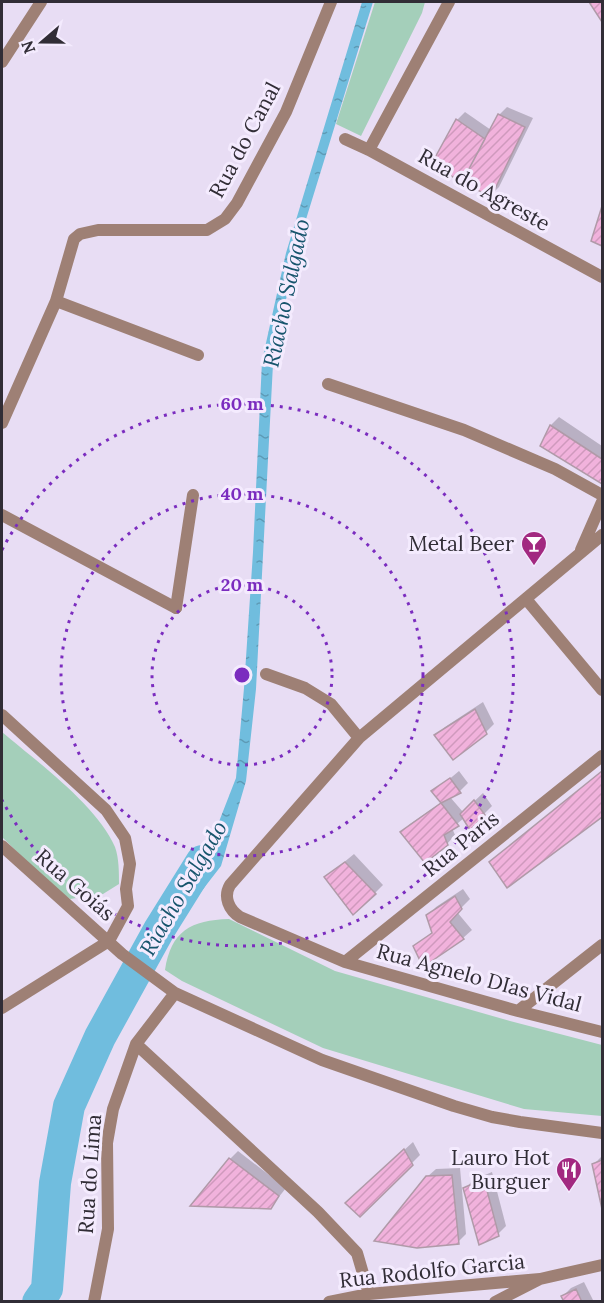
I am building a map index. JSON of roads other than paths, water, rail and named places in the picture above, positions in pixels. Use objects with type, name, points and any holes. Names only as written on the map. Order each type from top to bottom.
[{"type":"street","points":[[2,62],[41,2]]},
{"type":"street","name":"Rua do Canal","points":[[56,301],[74,239],[80,234],[98,230],[207,230],[225,219],[237,203],[286,112],[331,2]]},
{"type":"street","points":[[369,150],[449,2]]},
{"type":"street","name":"Rua do Agreste","points":[[345,139],[603,277]]},
{"type":"street","points":[[2,423],[56,301],[198,355]]},
{"type":"street","points":[[328,384],[464,430],[555,469],[603,495]]},
{"type":"street","points":[[2,515],[176,608],[193,495]]},
{"type":"street","points":[[579,553],[603,502]]},
{"type":"street","points":[[266,674],[305,688],[331,704],[359,738],[603,535]]},
{"type":"street","points":[[526,599],[603,690]]},
{"type":"street","points":[[2,715],[106,810],[125,838],[130,864],[126,889],[128,906],[109,941],[2,1008]]},
{"type":"street","name":"Rua Agnelo DIas Vidal","points":[[359,738],[230,885],[226,895],[231,909],[240,917],[345,962],[518,1011],[603,1032]]},
{"type":"street","name":"Rua Paris","points":[[345,962],[603,756]]},
{"type":"street","name":"Rua Goiás","points":[[2,846],[122,954],[175,993],[322,1060],[454,1106],[501,1119],[603,1134]]},
{"type":"street","points":[[518,1011],[603,945]]},
{"type":"street","name":"Rua do Lima","points":[[94,1302],[108,1229],[107,1143],[112,1108],[136,1044],[175,993]]},
{"type":"street","points":[[136,1044],[318,1212],[357,1253],[368,1298]]},
{"type":"street","points":[[495,1302],[540,1279],[603,1265]]},
{"type":"street","name":"Rua Rodolfo Garcia","points":[[329,1302],[540,1279]]},
{"type":"water","points":[[362,2],[373,2],[295,255],[273,364],[256,689],[246,781],[221,866],[190,906],[174,895],[213,837],[236,778],[253,552],[262,361],[286,253]]},
{"type":"waterway","name":"Riacho Salgado","points":[[38,1302],[47,1289],[55,1183],[69,1106],[100,1037],[159,930],[202,861]]},
{"type":"place","name":"Metal Beer","points":[[534,567]]},
{"type":"place","name":"Lauro Hot Burguer","points":[[569,1193]]}]
